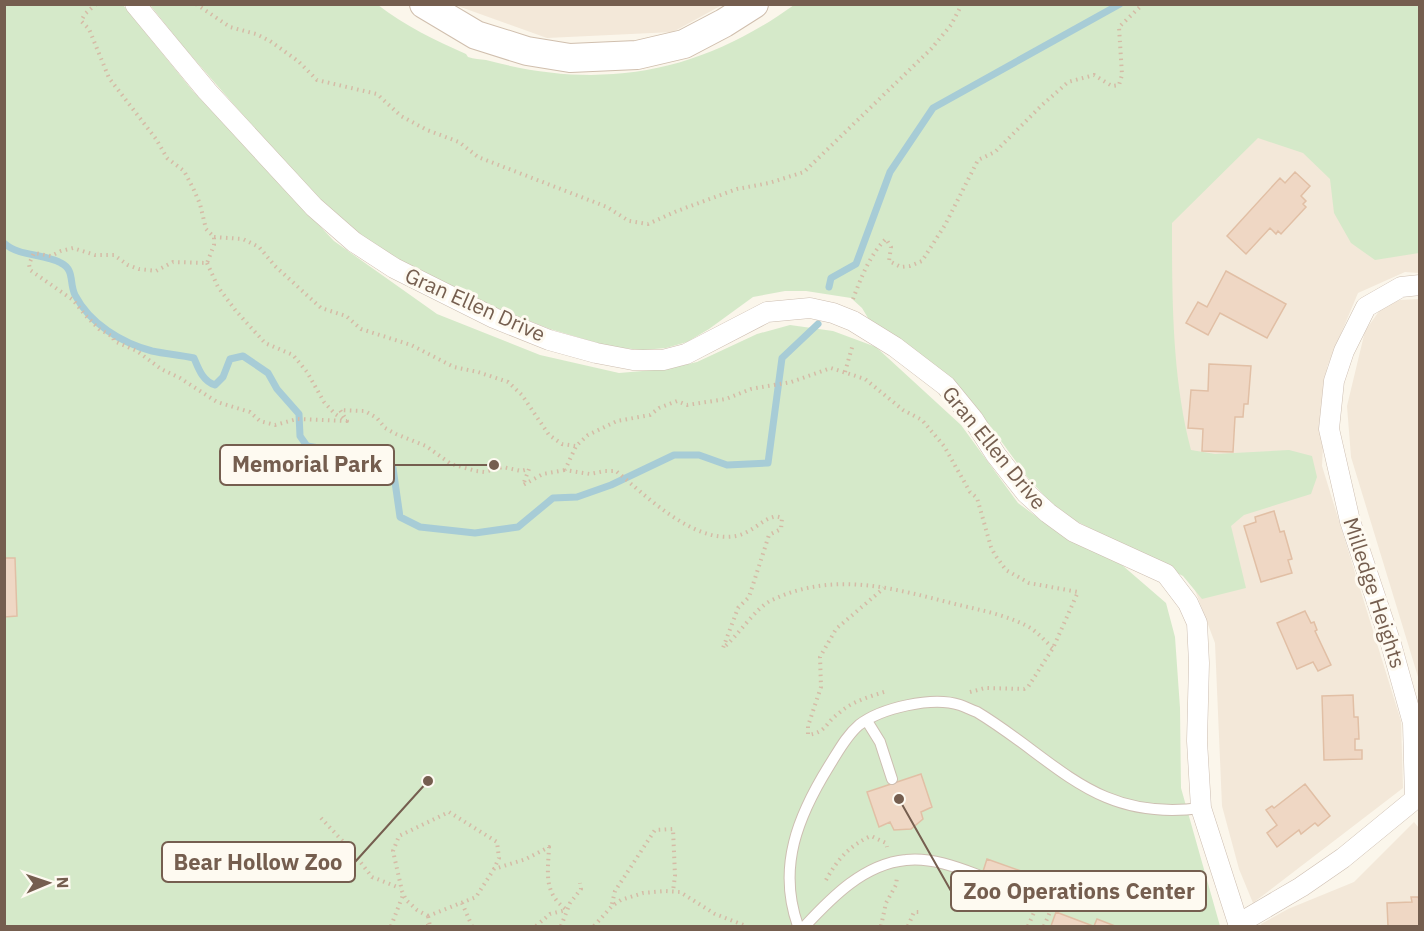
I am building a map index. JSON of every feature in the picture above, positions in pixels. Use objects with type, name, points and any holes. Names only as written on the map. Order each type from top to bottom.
[{"type":"main road","points":[[424,4],[476,35],[527,51],[570,58],[637,55],[684,44],[754,4]]},
{"type":"street","name":"Gran Ellen Drive","points":[[135,4],[207,90],[314,207],[354,242],[394,268],[494,318],[549,340],[596,353],[633,360],[663,360],[686,354],[767,312],[810,308],[852,321],[895,347],[946,386],[973,419],[1026,493],[1048,513],[1074,532],[1166,574],[1188,603],[1197,623],[1197,741],[1201,808],[1238,925]]},
{"type":"street","name":"Milledge Heights","points":[[1238,925],[1301,887],[1343,858],[1417,801],[1413,723],[1391,644],[1350,521],[1329,429],[1334,381],[1344,351],[1366,307],[1401,286],[1419,285]]},
{"type":"lane","points":[[798,927],[791,895],[790,872],[798,824],[813,792],[841,747],[859,725],[907,705],[929,703],[959,705],[977,712],[1075,782],[1103,797],[1138,808],[1160,811],[1201,808]]},
{"type":"lane","points":[[867,721],[880,742],[892,779]]},
{"type":"lane","points":[[805,927],[844,887],[892,863],[908,860],[937,863],[978,875]]},
{"type":"path","points":[[96,4],[81,21],[89,29],[109,78],[156,139],[167,158],[184,171],[200,204],[207,229],[214,237],[214,245],[207,263],[218,287],[265,343],[293,355],[308,372],[324,402],[335,414],[347,421]]},
{"type":"path","points":[[196,4],[230,27],[256,34],[270,41],[298,61],[316,80],[377,94],[401,116],[427,130],[459,142],[478,157],[607,207],[629,221],[648,225],[677,211],[736,189],[770,183],[804,172],[931,49],[951,25],[962,4]]},
{"type":"path","points":[[851,302],[860,279],[879,246],[886,239],[891,247],[889,261],[901,267],[922,261],[945,225],[978,160],[994,152],[1068,82],[1094,75],[1112,86],[1119,85],[1122,75],[1119,27],[1143,4]]},
{"type":"path","points":[[214,237],[243,239],[259,247],[275,266],[321,308],[346,316],[361,329],[411,345],[454,368],[478,372],[508,382],[522,395],[549,435],[562,444],[576,446]]},
{"type":"path","points":[[207,263],[173,262],[156,271],[138,269],[114,255],[94,255],[73,248],[51,256],[33,254],[28,264],[30,270],[73,300],[92,322],[113,337],[114,341],[137,351],[156,366],[180,378],[217,402],[250,412],[260,421],[275,424],[311,418],[347,421]]},
{"type":"path","points":[[845,372],[854,337]]},
{"type":"path","points":[[565,470],[576,446],[598,429],[617,421],[650,415],[677,400],[687,405],[726,399],[751,389],[791,382],[831,368],[865,379],[903,410],[922,420],[936,435],[960,471],[970,492],[977,498],[991,547],[1006,570],[1029,583],[1078,592],[1053,648],[1028,687],[1024,689],[985,687],[938,698],[929,703]]},
{"type":"path","points":[[347,421],[340,410],[365,411],[377,418],[385,428],[426,446],[451,464],[476,471],[484,472],[503,467],[520,471],[529,469],[523,485],[543,474],[565,470],[590,474],[616,471],[671,517],[708,534],[735,537],[753,530],[773,517],[782,518],[781,529],[769,535],[749,597],[738,608],[723,648],[770,601],[801,590],[833,584],[869,584],[993,613],[1032,629],[1053,648]]},
{"type":"path","points":[[885,587],[836,629],[820,657],[821,687],[808,726],[808,735],[821,733],[838,712],[864,698],[887,691],[907,705]]},
{"type":"path","points":[[449,812],[497,842],[499,858],[476,897],[428,916],[406,900],[393,852],[399,837],[449,812]]},
{"type":"path","points":[[321,818],[372,877],[401,888]]},
{"type":"path","points":[[612,906],[615,891],[655,830],[673,829],[675,876],[673,891]]},
{"type":"path","points":[[494,869],[526,859],[549,847],[548,872],[551,892],[556,902],[567,910]]},
{"type":"path","points":[[881,927],[886,903],[896,885],[897,874],[892,863]]},
{"type":"path","points":[[561,927],[567,910],[581,889],[580,883]]},
{"type":"path","points":[[594,927],[612,906],[621,900],[643,893],[673,891],[680,892],[715,914],[746,927]]},
{"type":"path","points":[[391,927],[404,894]]},
{"type":"path","points":[[462,902],[472,927]]},
{"type":"path","points":[[1028,927],[1036,908]]},
{"type":"path","points":[[536,927],[550,914],[567,910]]},
{"type":"path","points":[[908,927],[914,912],[921,912]]},
{"type":"path","points":[[1044,927],[1050,912]]},
{"type":"path","points":[[428,916],[429,927]]},
{"type":"shaded area","points":[[455,5],[722,5],[673,32],[547,38]]},
{"type":"shaded area","points":[[1127,59],[1419,155],[1419,273],[1405,272],[1358,293],[1327,367],[1322,466],[1401,721],[1403,788],[1253,903],[1239,869],[1222,806],[1215,643],[1187,569]]},
{"type":"shaded area","points":[[1419,299],[1419,680],[1351,457],[1347,406],[1365,331],[1382,307],[1400,300]]},
{"type":"shaded area","points":[[1414,822],[1419,828],[1419,926],[1262,926],[1261,924],[1288,909],[1354,882]]},
{"type":"green space","points":[[5,4],[123,5],[192,90],[334,241],[437,314],[540,355],[619,373],[666,369],[697,362],[757,334],[790,325],[833,331],[876,347],[961,425],[1018,503],[1064,537],[1122,565],[1166,603],[1175,637],[1180,708],[1181,788],[1220,926],[5,926]]},
{"type":"green space","points":[[150,5],[378,5],[410,26],[468,57],[528,69],[569,74],[609,74],[647,70],[685,61],[722,47],[794,5],[1419,5],[1419,253],[1375,260],[1351,243],[1334,213],[1330,179],[1303,153],[1258,138],[1172,223],[1173,309],[1177,366],[1191,450],[1215,454],[1289,450],[1312,456],[1317,477],[1311,494],[1244,515],[1231,526],[1246,588],[1202,599],[1183,576],[1076,521],[1050,502],[1028,478],[974,404],[943,373],[871,323],[862,308],[851,298],[806,291],[785,291],[753,297],[687,342],[666,348],[643,350],[611,347],[550,329],[485,304],[400,260],[357,232],[322,201],[255,129]]},
{"type":"building","points":[[1295,172],[1310,186],[1301,196],[1306,201],[1303,204],[1306,207],[1281,234],[1278,231],[1276,234],[1270,228],[1246,254],[1227,236],[1280,178],[1285,183]]},
{"type":"building","points":[[1226,271],[1286,304],[1267,338],[1220,313],[1208,335],[1186,323],[1198,302],[1207,307]]},
{"type":"building","points":[[1209,364],[1251,366],[1248,404],[1244,404],[1243,417],[1235,417],[1233,452],[1202,451],[1203,429],[1188,428],[1191,390],[1208,391]]},
{"type":"building","points":[[1274,511],[1280,532],[1284,531],[1292,559],[1288,560],[1292,573],[1261,582],[1244,526],[1256,522],[1255,517]]},
{"type":"building","points":[[4,558],[15,558],[17,616],[4,617]]},
{"type":"building","points":[[1305,611],[1311,623],[1314,622],[1317,630],[1315,631],[1331,665],[1318,671],[1313,662],[1297,669],[1277,623]]},
{"type":"building","points":[[1353,695],[1354,717],[1358,717],[1359,739],[1355,739],[1355,750],[1362,750],[1362,759],[1324,760],[1322,696]]},
{"type":"building","points":[[921,774],[932,807],[921,812],[923,819],[911,829],[894,830],[890,822],[879,827],[867,792]]},
{"type":"building","points":[[1305,784],[1330,816],[1318,826],[1315,823],[1301,834],[1299,830],[1277,847],[1267,833],[1277,825],[1266,810],[1272,806],[1274,808]]},
{"type":"building","points":[[987,859],[1021,871],[1011,896],[979,884]]},
{"type":"building","points":[[1411,897],[1418,897],[1420,902],[1420,926],[1388,926],[1387,903],[1412,902]]},
{"type":"building","points":[[1056,912],[1093,926],[1051,926]]},
{"type":"building","points":[[1097,919],[1115,926],[1094,926]]},
{"type":"waterway","points":[[829,287],[831,278],[856,264],[890,172],[933,108],[1120,4]]},
{"type":"waterway","points":[[4,243],[17,251],[61,263],[70,273],[73,290],[81,305],[108,331],[141,347],[194,358],[207,381],[215,385],[223,377],[230,359],[243,356],[268,373],[277,389],[299,414],[300,436],[307,446],[362,455],[393,468],[400,517],[420,527],[475,533],[518,527],[553,498],[577,497],[611,485],[674,455],[699,455],[727,465],[768,463],[782,358],[818,324]]},
{"type":"place","name":"Memorial Park","points":[[494,465]]},
{"type":"place","name":"Bear Hollow Zoo","points":[[428,781]]},
{"type":"place","name":"Zoo Operations Center","points":[[899,799]]}]
